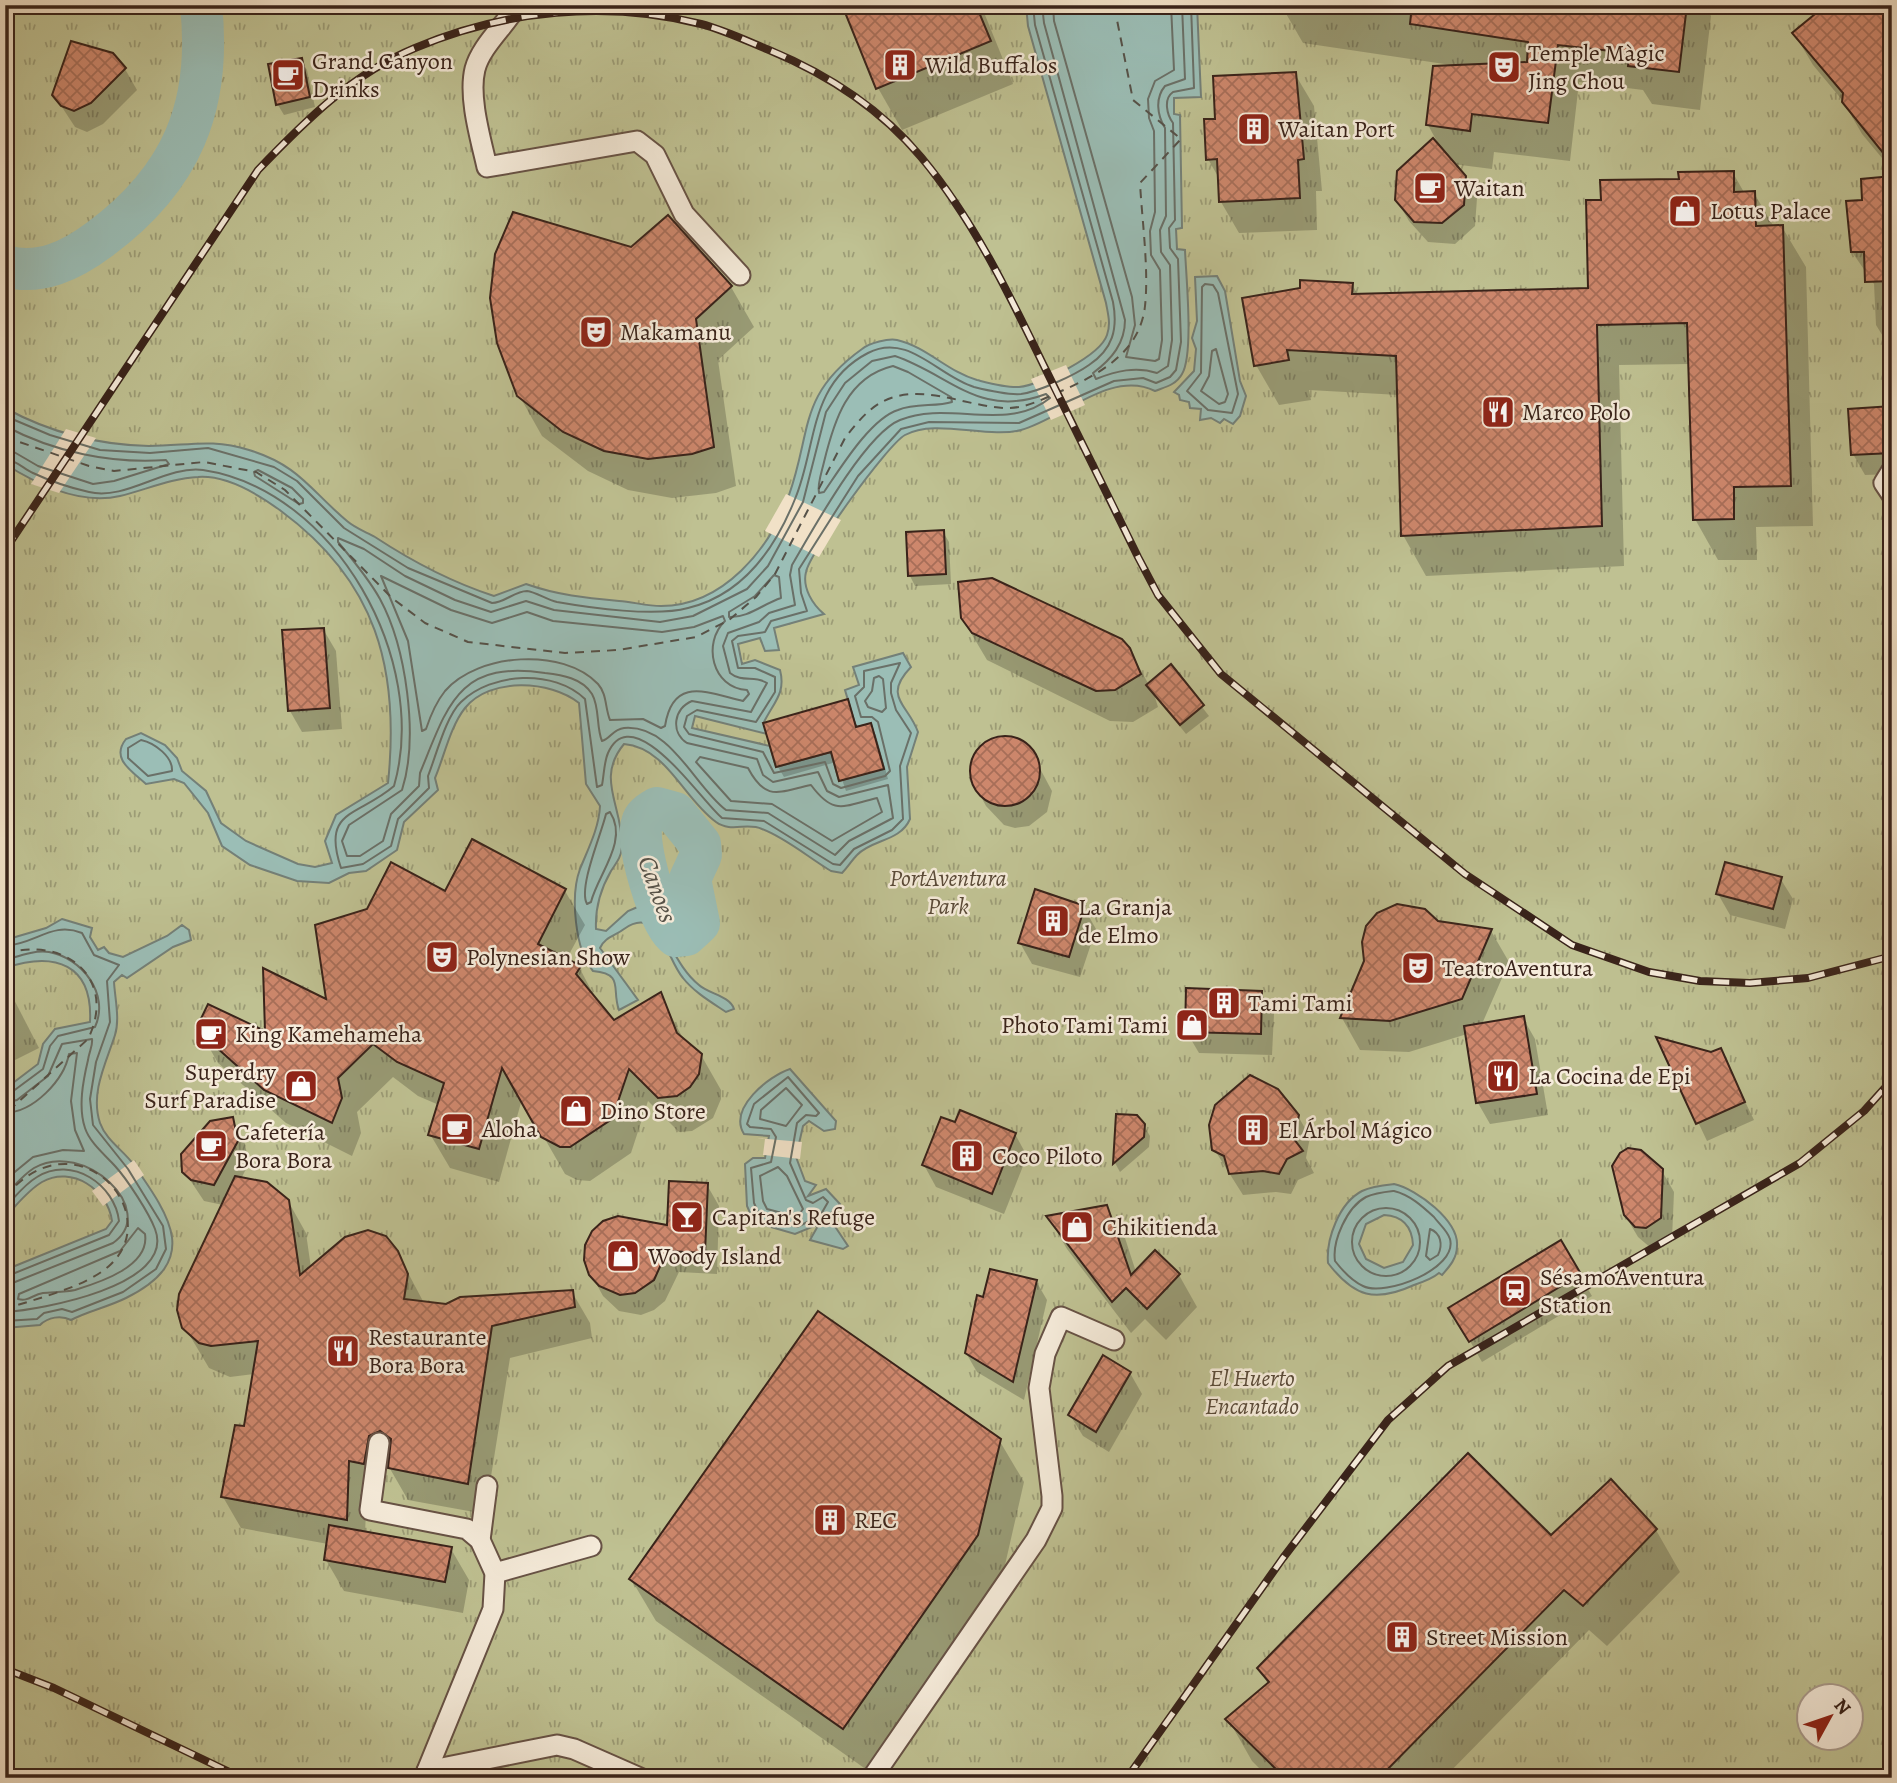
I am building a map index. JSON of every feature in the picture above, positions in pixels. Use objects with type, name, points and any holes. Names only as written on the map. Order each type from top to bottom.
[{"type":"lane","points":[[517,5],[484,50],[474,70],[475,116],[487,167],[637,141],[655,155],[684,214],[740,275]]},
{"type":"lane","points":[[1892,470],[1884,483],[1892,495]]},
{"type":"lane","points":[[872,1778],[1036,1540],[1052,1508],[1039,1388],[1045,1354],[1061,1317],[1114,1340]]},
{"type":"lane","points":[[379,1443],[370,1510],[467,1529],[480,1540],[495,1573],[494,1609],[425,1775]]},
{"type":"lane","points":[[480,1540],[487,1486]]},
{"type":"lane","points":[[495,1573],[591,1546]]},
{"type":"lane","points":[[425,1775],[557,1745],[574,1749],[639,1778]]},
{"type":"green space","name":"PortAventura Park","points":[[5,5],[1892,5],[1892,1778],[5,1778]]},
{"type":"water","points":[[1026,5],[1197,5],[1201,97],[1174,98],[1174,114],[1180,115],[1182,228],[1176,229],[1177,249],[1185,250],[1188,295],[1186,364],[1180,378],[1166,387],[1155,391],[1138,386],[1121,386],[1104,391],[1021,430],[993,432],[931,428],[905,435],[882,458],[834,522],[806,572],[807,590],[812,601],[824,614],[774,628],[779,650],[765,651],[760,638],[738,644],[742,664],[755,660],[780,670],[780,691],[764,722],[767,734],[695,716],[692,728],[770,746],[776,767],[831,752],[839,781],[884,768],[871,724],[856,727],[845,690],[859,685],[853,667],[903,653],[911,667],[898,686],[900,700],[918,732],[907,767],[910,819],[900,832],[863,850],[842,873],[831,871],[762,829],[751,826],[727,827],[716,822],[652,754],[624,744],[616,757],[611,781],[622,847],[601,892],[596,929],[606,931],[628,911],[640,906],[657,924],[690,976],[703,988],[728,1001],[734,1009],[726,1012],[692,988],[677,969],[654,928],[646,923],[636,923],[624,929],[607,939],[600,948],[638,1000],[619,1010],[613,979],[609,975],[593,971],[587,962],[578,937],[575,893],[600,806],[586,784],[579,703],[567,695],[537,686],[520,685],[489,691],[476,698],[465,708],[451,733],[435,778],[438,790],[404,822],[397,850],[366,871],[349,873],[329,883],[297,881],[250,865],[222,846],[208,813],[184,783],[174,779],[146,784],[129,769],[120,753],[122,746],[126,739],[141,733],[165,745],[177,758],[182,771],[206,791],[221,823],[246,841],[298,864],[315,867],[332,863],[325,841],[336,815],[388,783],[390,702],[375,630],[360,598],[339,567],[313,538],[262,498],[231,482],[209,477],[178,480],[105,498],[90,498],[60,491],[5,464],[5,408],[39,424],[93,440],[149,446],[223,444],[266,456],[292,471],[353,526],[433,571],[494,596],[526,584],[572,596],[656,606],[684,603],[704,596],[741,571],[770,535],[789,495],[817,398],[841,366],[865,347],[884,340],[897,340],[918,348],[966,376],[998,385],[1019,387],[1041,381],[1069,368],[1093,352],[1107,335],[1109,323],[1106,303],[1028,26]]},
{"type":"water","points":[[1217,276],[1225,291],[1240,381],[1246,396],[1240,416],[1233,424],[1224,419],[1220,423],[1211,418],[1200,420],[1201,409],[1190,408],[1189,402],[1180,400],[1179,395],[1174,392],[1194,371],[1196,349],[1192,338],[1197,321],[1195,277]]},
{"type":"water","points":[[62,919],[92,928],[90,937],[98,950],[104,947],[109,953],[123,957],[167,936],[182,925],[189,930],[191,940],[173,947],[127,978],[122,975],[114,982],[116,1029],[100,1078],[97,1101],[97,1112],[103,1129],[134,1165],[168,1221],[172,1238],[171,1254],[164,1269],[149,1284],[126,1298],[71,1320],[55,1318],[40,1325],[5,1328],[5,1270],[106,1229],[112,1221],[104,1199],[96,1191],[76,1179],[65,1177],[53,1178],[37,1185],[5,1217],[5,1089],[38,1064],[43,1044],[55,1029],[90,1022],[89,1002],[78,975],[55,962],[23,963],[5,968],[5,940],[46,928]]},
{"type":"water","points":[[790,1069],[836,1121],[835,1129],[824,1131],[809,1121],[803,1126],[796,1157],[805,1181],[816,1185],[808,1196],[826,1189],[840,1204],[828,1216],[848,1246],[843,1249],[810,1240],[819,1224],[795,1234],[754,1222],[747,1206],[745,1164],[753,1158],[765,1158],[769,1136],[744,1134],[741,1114],[753,1094],[772,1078]]},
{"type":"water","points":[[1394,1184],[1425,1199],[1444,1217],[1456,1236],[1456,1254],[1442,1275],[1439,1273],[1388,1294],[1366,1294],[1347,1283],[1328,1263],[1329,1243],[1336,1222],[1354,1197],[1370,1188]],"holes":[[[1384,1215],[1405,1224],[1411,1233],[1413,1245],[1403,1262],[1384,1268],[1366,1259],[1359,1244],[1366,1224]]]},
{"type":"pier","points":[[1066,365],[1085,405],[1051,420],[1031,379]]},
{"type":"pier","points":[[66,429],[96,438],[59,493],[31,484]]},
{"type":"pier","points":[[786,494],[841,520],[819,557],[765,531]]},
{"type":"pier","points":[[757,1138],[802,1142],[800,1159],[763,1155],[765,1139]]},
{"type":"pier","points":[[134,1160],[144,1175],[103,1206],[92,1191]]},
{"type":"building","name":"Wild Buffalos","points":[[842,5],[976,5],[991,41],[876,89]]},
{"type":"building","name":"Temple Màgic Jing Chou","points":[[1412,5],[1687,5],[1679,72],[1628,66],[1629,53],[1558,45],[1548,123],[1472,114],[1470,131],[1426,125],[1433,66],[1527,62],[1528,42],[1410,24]]},
{"type":"building","points":[[1826,5],[1892,5],[1892,164],[1842,102],[1843,93],[1792,33]]},
{"type":"building","points":[[71,41],[113,53],[126,68],[91,103],[74,111],[61,106],[52,95]]},
{"type":"building","points":[[302,58],[310,97],[276,105],[268,64]]},
{"type":"building","name":"Waitan Port","points":[[1296,72],[1304,159],[1298,160],[1300,198],[1219,202],[1217,159],[1206,160],[1204,119],[1215,119],[1213,76]]},
{"type":"building","name":"Waitan","points":[[1433,138],[1466,176],[1464,205],[1442,223],[1414,222],[1395,200],[1397,171]]},
{"type":"building","points":[[1734,171],[1734,192],[1755,191],[1756,226],[1783,225],[1791,486],[1734,487],[1734,519],[1693,520],[1687,323],[1597,325],[1602,526],[1401,536],[1396,356],[1287,350],[1289,360],[1254,366],[1242,298],[1300,288],[1300,280],[1353,283],[1352,294],[1588,288],[1586,200],[1601,200],[1600,180],[1679,179],[1678,172]]},
{"type":"building","points":[[1892,176],[1892,281],[1865,282],[1864,252],[1851,252],[1846,201],[1862,200],[1861,179]]},
{"type":"building","name":"Makamanu","points":[[513,212],[631,247],[668,215],[732,286],[696,319],[714,447],[692,454],[648,459],[604,451],[563,432],[517,396],[497,343],[490,298],[495,254]]},
{"type":"building","points":[[1892,406],[1892,453],[1851,455],[1848,409]]},
{"type":"building","points":[[944,530],[946,574],[908,576],[906,532]]},
{"type":"building","points":[[992,578],[1122,639],[1130,648],[1141,674],[1115,690],[1096,691],[972,633],[961,618],[958,582]]},
{"type":"building","points":[[324,628],[330,708],[288,711],[282,630]]},
{"type":"building","points":[[1171,664],[1204,705],[1180,725],[1146,685]]},
{"type":"building","points":[[848,699],[856,727],[871,723],[884,769],[839,781],[831,752],[776,767],[763,723]]},
{"type":"building","points":[[1012,736],[1025,742],[1034,751],[1038,757],[1038,785],[1030,796],[1019,804],[998,806],[980,796],[972,785],[970,764],[980,746],[991,738]]},
{"type":"building","points":[[472,839],[566,889],[538,944],[581,966],[576,974],[614,1020],[661,992],[677,1033],[702,1054],[699,1074],[690,1087],[677,1096],[658,1098],[629,1069],[612,1119],[570,1147],[560,1147],[541,1137],[502,1068],[479,1149],[428,1135],[444,1083],[397,1062],[373,1044],[338,1078],[342,1098],[332,1123],[264,1090],[196,1029],[208,1004],[265,1031],[263,968],[326,999],[315,925],[367,909],[391,862],[445,891]]},
{"type":"building","points":[[1725,862],[1782,877],[1773,909],[1716,894]]},
{"type":"building","name":"La Granja de Elmo","points":[[1035,889],[1085,906],[1069,957],[1018,943]]},
{"type":"building","name":"TeatroAventura","points":[[1397,904],[1425,909],[1438,921],[1492,929],[1462,999],[1390,1021],[1340,1018],[1364,961],[1362,942],[1366,926],[1377,913]]},
{"type":"building","name":"Tami Tami","points":[[1186,988],[1262,991],[1261,1034],[1185,1032]]},
{"type":"building","name":"La Cocina de Epi","points":[[1524,1016],[1537,1094],[1476,1103],[1464,1026]]},
{"type":"building","points":[[1656,1037],[1711,1052],[1721,1048],[1745,1102],[1696,1124]]},
{"type":"building","name":"El Árbol Mágico","points":[[1250,1075],[1278,1089],[1299,1115],[1294,1139],[1303,1151],[1287,1159],[1279,1174],[1263,1171],[1229,1174],[1224,1156],[1212,1150],[1209,1125],[1215,1105]]},
{"type":"building","name":"Coco Piloto","points":[[960,1110],[1016,1133],[992,1194],[922,1165],[941,1117],[955,1122]]},
{"type":"building","points":[[1116,1114],[1137,1115],[1145,1124],[1144,1137],[1113,1164]]},
{"type":"building","name":"Cafetería Bora Bora","points":[[233,1117],[238,1141],[214,1185],[191,1180],[182,1172],[181,1154],[210,1121]]},
{"type":"building","points":[[1628,1148],[1641,1150],[1663,1169],[1661,1218],[1646,1228],[1635,1227],[1624,1215],[1612,1166],[1620,1153]]},
{"type":"building","points":[[235,1176],[267,1182],[289,1200],[300,1275],[345,1237],[368,1230],[386,1236],[398,1251],[408,1274],[404,1299],[446,1304],[460,1297],[573,1290],[575,1307],[492,1326],[468,1484],[388,1468],[391,1439],[380,1431],[369,1436],[364,1464],[349,1461],[347,1520],[221,1497],[235,1425],[244,1426],[258,1341],[211,1346],[199,1343],[182,1328],[177,1310],[179,1294]]},
{"type":"building","name":"Woody Island","points":[[669,1181],[708,1183],[705,1253],[667,1251],[654,1280],[635,1293],[620,1295],[599,1286],[589,1275],[584,1260],[585,1245],[592,1231],[603,1221],[618,1216],[667,1225]]},
{"type":"building","points":[[1107,1205],[1131,1275],[1155,1250],[1180,1274],[1147,1309],[1126,1288],[1112,1302],[1046,1216]]},
{"type":"building","name":"SésamoAventura Station","points":[[1561,1240],[1581,1274],[1469,1342],[1448,1308]]},
{"type":"building","points":[[990,1269],[1037,1280],[1013,1382],[965,1353],[977,1295],[983,1297]]},
{"type":"building","name":"REC","points":[[818,1311],[1001,1439],[978,1535],[843,1729],[629,1579]]},
{"type":"building","points":[[1103,1355],[1131,1372],[1096,1432],[1068,1415]]},
{"type":"building","name":"Street Mission","points":[[1468,1453],[1551,1535],[1611,1479],[1657,1529],[1583,1606],[1564,1590],[1379,1778],[1285,1778],[1225,1719],[1269,1682],[1257,1668]]},
{"type":"building","points":[[329,1525],[452,1547],[445,1582],[324,1560]]},
{"type":"waterway","points":[[5,266],[31,269],[67,259],[100,239],[152,191],[185,138],[195,108],[201,76],[203,42],[201,5]]},
{"type":"waterway","name":"Canoes","points":[[657,808],[675,813],[700,844],[701,855],[690,879],[699,923],[686,935],[676,936],[669,929],[656,900],[645,864],[642,823],[646,816],[657,808]]},
{"type":"ferry route","points":[[5,437],[89,466],[114,471],[204,462],[256,472],[285,490],[392,598],[425,623],[468,642],[565,653],[618,650],[696,637],[729,620],[756,597],[775,574],[845,438],[874,407],[889,399],[911,394],[1004,408],[1025,405],[1039,401],[1102,370],[1115,360],[1135,337],[1145,306],[1146,292],[1140,183],[1181,139],[1133,100],[1114,5]]},
{"type":"ferry route","points":[[5,954],[27,950],[47,951],[65,956],[80,966],[90,980],[96,997],[95,1017],[88,1039],[5,1114]]},
{"type":"ferry route","points":[[5,1197],[32,1173],[60,1164],[85,1167],[106,1180],[121,1199],[128,1221],[124,1245],[109,1266],[60,1292],[5,1309]]},
{"type":"railway","points":[[5,550],[258,170],[330,100],[370,71],[415,48],[449,35],[520,17],[593,11],[629,12],[701,24],[791,59],[832,81],[870,108],[905,139],[940,181],[974,231],[1158,595],[1221,674],[1465,874],[1572,945],[1649,972],[1700,981],[1750,983],[1808,978],[1892,956]]},
{"type":"railway","points":[[1127,1778],[1283,1558],[1388,1420],[1448,1366],[1800,1163],[1864,1111],[1892,1080]]},
{"type":"railway","points":[[5,1669],[54,1688],[242,1778]]},
{"type":"place","name":"Wild Buffalos","points":[[900,65]]},
{"type":"place","name":"Temple Màgic Jing Chou","points":[[1504,67]]},
{"type":"place","name":"Grand Canyon Drinks","points":[[288,75]]},
{"type":"place","name":"Waitan Port","points":[[1254,129]]},
{"type":"place","name":"Waitan","points":[[1430,188]]},
{"type":"place","name":"Lotus Palace","points":[[1685,211]]},
{"type":"place","name":"Makamanu","points":[[596,332]]},
{"type":"place","name":"Marco Polo","points":[[1498,412]]},
{"type":"place","name":"La Granja de Elmo","points":[[1053,921]]},
{"type":"place","name":"Polynesian Show","points":[[442,957]]},
{"type":"place","name":"TeatroAventura","points":[[1418,968]]},
{"type":"place","name":"Tami Tami","points":[[1224,1003]]},
{"type":"place","name":"Photo Tami Tami","points":[[1192,1025]]},
{"type":"place","name":"King Kamehameha","points":[[211,1034]]},
{"type":"place","name":"La Cocina de Epi","points":[[1503,1076]]},
{"type":"place","name":"Superdry Surf Paradise","points":[[301,1086]]},
{"type":"place","name":"Dino Store","points":[[576,1111]]},
{"type":"place","name":"Aloha","points":[[457,1129]]},
{"type":"place","name":"El Árbol Mágico","points":[[1253,1130]]},
{"type":"place","name":"Cafetería Bora Bora","points":[[211,1146]]},
{"type":"place","name":"Coco Piloto","points":[[967,1156]]},
{"type":"place","name":"Capitan's Refuge","points":[[687,1217]]},
{"type":"place","name":"Chikitienda","points":[[1077,1227]]},
{"type":"place","name":"Woody Island","points":[[623,1256]]},
{"type":"place","name":"SésamoAventura Station","points":[[1515,1291]]},
{"type":"place","name":"Restaurante Bora Bora","points":[[343,1351]]},
{"type":"place","name":"REC","points":[[830,1520]]},
{"type":"place","name":"Street Mission","points":[[1402,1637]]},
{"type":"park label","name":"El Huerto Encantado","points":[[1252,1392]]}]
